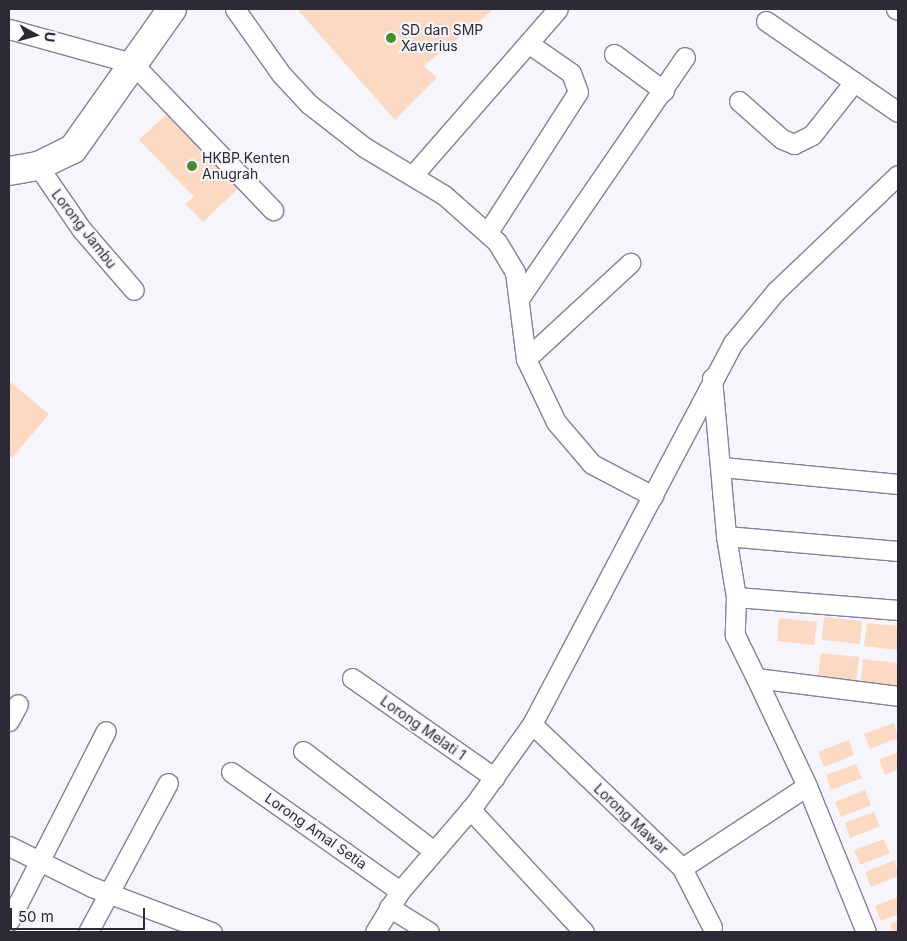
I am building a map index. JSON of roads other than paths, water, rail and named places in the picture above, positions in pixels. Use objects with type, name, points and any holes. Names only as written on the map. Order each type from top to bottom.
[{"type":"street","points":[[9,171],[38,166],[73,149],[172,9]]},
{"type":"street","points":[[235,9],[281,74],[309,104],[364,147],[413,175],[488,232],[512,267],[520,297],[526,358],[546,404],[580,454],[603,472],[653,496]]},
{"type":"street","points":[[413,175],[558,9]]},
{"type":"street","points":[[766,21],[898,112]]},
{"type":"street","points":[[9,29],[132,63],[273,210]]},
{"type":"street","points":[[488,232],[578,92],[571,73],[528,43]]},
{"type":"street","points":[[614,54],[664,90]]},
{"type":"street","points":[[520,297],[685,57]]},
{"type":"street","points":[[739,101],[782,140],[794,144],[812,135],[854,82]]},
{"type":"street","name":"Lorong Jambu","points":[[38,166],[82,230],[134,290]]},
{"type":"street","points":[[375,932],[400,891],[470,810],[532,724],[653,496],[712,378],[764,303],[898,175]]},
{"type":"street","points":[[526,358],[630,263]]},
{"type":"street","points":[[712,378],[722,467],[726,536],[736,598],[735,639],[756,678],[807,786],[866,932]]},
{"type":"street","points":[[722,467],[898,484]]},
{"type":"street","points":[[726,536],[898,551]]},
{"type":"street","points":[[736,598],[898,610]]},
{"type":"street","name":"Lorong Melati 1","points":[[352,678],[494,778]]},
{"type":"street","points":[[756,678],[898,696]]},
{"type":"street","points":[[9,721],[18,704]]},
{"type":"street","name":"Lorong Mawar","points":[[532,724],[682,868],[712,927]]},
{"type":"street","points":[[9,921],[106,731]]},
{"type":"street","points":[[303,751],[434,851]]},
{"type":"street","name":"Lorong Amal Setia","points":[[231,772],[400,891]]},
{"type":"street","points":[[88,932],[168,783]]},
{"type":"street","points":[[682,868],[807,786]]},
{"type":"street","points":[[470,810],[584,932]]},
{"type":"street","points":[[9,846],[110,894],[212,932]]},
{"type":"street","points":[[389,907],[429,932]]},
{"type":"place","name":"SD dan SMP Xaverius","points":[[391,38]]},
{"type":"place","name":"HKBP Kenten Anugrah","points":[[192,166]]}]
